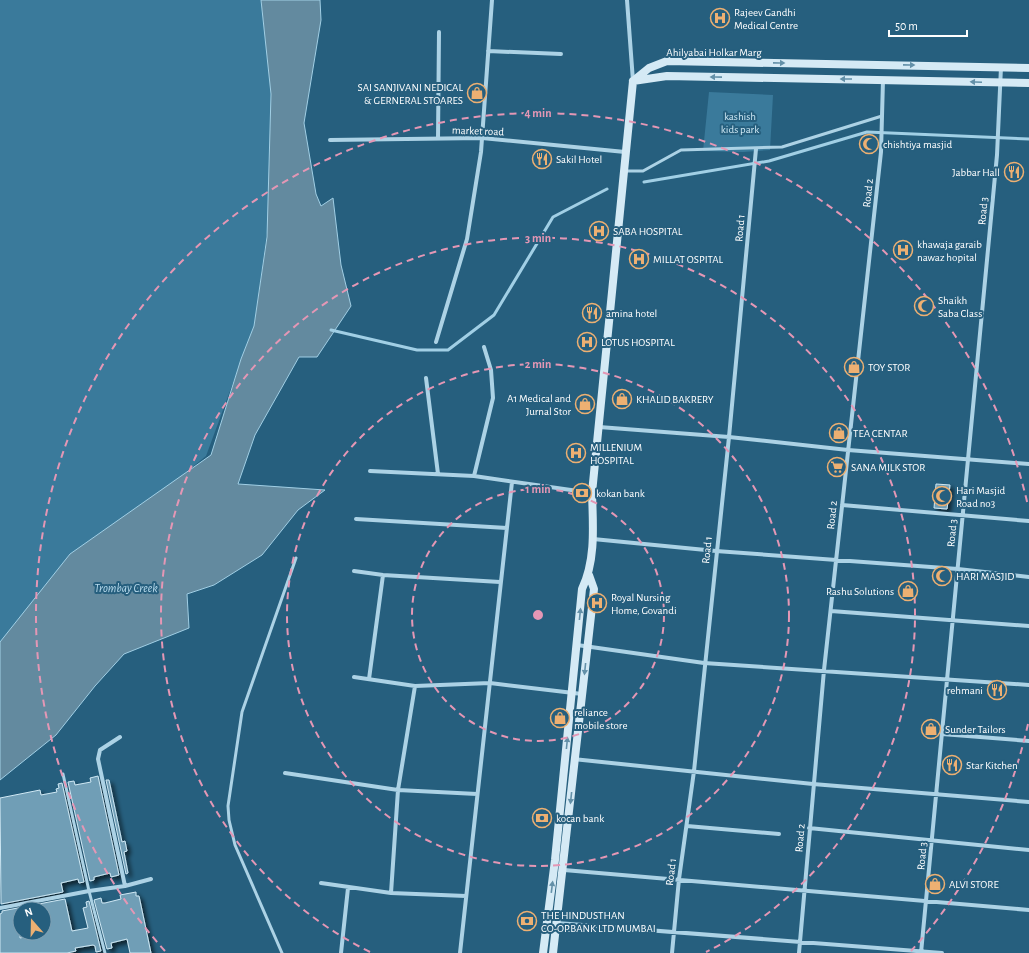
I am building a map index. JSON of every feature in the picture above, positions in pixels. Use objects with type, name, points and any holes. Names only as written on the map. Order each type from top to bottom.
[{"type":"street","points":[[436,342],[467,239],[482,138],[492,0]]},
{"type":"street","points":[[543,953],[555,860],[582,589],[589,575],[593,539],[592,493],[633,81],[627,0]]},
{"type":"street","points":[[438,139],[439,32]]},
{"type":"street","points":[[488,51],[561,54]]},
{"type":"street","name":"Ahilyabai Holkar Marg","points":[[633,81],[649,68],[667,61],[1029,68]]},
{"type":"street","name":"Road 3","points":[[921,952],[997,155],[1002,67]]},
{"type":"street","points":[[633,81],[667,76],[1029,83]]},
{"type":"street","name":"Road 2","points":[[799,953],[824,670],[881,152],[883,80]]},
{"type":"street","name":"market road","points":[[330,140],[482,138],[625,152]]},
{"type":"street","name":"Road 1","points":[[672,953],[679,879],[694,771],[704,663],[729,437],[756,149]]},
{"type":"street","points":[[474,476],[493,398],[491,370],[484,347]]},
{"type":"street","points":[[426,378],[438,474]]},
{"type":"street","points":[[599,427],[729,437],[848,450],[1029,464]]},
{"type":"street","points":[[370,471],[474,476],[592,493]]},
{"type":"street","points":[[460,953],[512,482]]},
{"type":"street","points":[[842,505],[963,514],[1029,521]]},
{"type":"street","points":[[356,519],[507,528]]},
{"type":"street","points":[[593,539],[836,561],[958,569],[1029,577]]},
{"type":"street","points":[[354,571],[383,575],[500,582]]},
{"type":"street","points":[[369,679],[383,575]]},
{"type":"street","points":[[553,953],[564,870],[594,589],[589,575]]},
{"type":"street","points":[[831,611],[1029,626]]},
{"type":"street","points":[[577,645],[704,663],[1029,685]]},
{"type":"street","points":[[354,677],[415,686],[490,683],[582,694]]},
{"type":"street","points":[[391,893],[398,790],[415,686]]},
{"type":"street","points":[[942,734],[1029,741]]},
{"type":"street","points":[[120,737],[100,750],[98,759],[125,886]]},
{"type":"street","points":[[565,759],[813,784],[1029,802]]},
{"type":"street","points":[[285,773],[398,790],[477,794]]},
{"type":"street","points":[[687,826],[779,834]]},
{"type":"street","points":[[809,828],[1029,850]]},
{"type":"street","points":[[564,870],[1029,910]]},
{"type":"street","points":[[0,908],[89,890],[125,886],[152,879]]},
{"type":"street","points":[[321,883],[391,893],[466,896]]},
{"type":"street","points":[[341,953],[348,888]]},
{"type":"street","points":[[557,923],[942,953]]},
{"type":"lane","points":[[623,171],[643,171],[681,150],[756,149],[782,147],[882,116]]},
{"type":"lane","points":[[282,953],[235,845],[229,820],[228,806],[242,712],[296,558]]},
{"type":"lane","points":[[63,774],[105,953]]},
{"type":"green space","points":[[0,0],[261,0],[271,94],[268,225],[254,326],[206,456],[75,563],[0,648]]},
{"type":"green space","name":"kashish kids park","points":[[709,92],[773,95],[770,150],[743,152],[703,151]]},
{"type":"water","name":"Trombay Creek","points":[[261,0],[320,0],[321,20],[304,123],[316,194],[321,206],[333,198],[341,265],[351,306],[317,357],[299,357],[255,435],[238,484],[325,490],[298,510],[262,555],[214,585],[187,594],[189,628],[124,654],[95,686],[56,735],[0,780],[0,642],[70,554],[211,455],[241,359],[254,326],[267,237],[271,94]]},
{"type":"building","name":"Hari Masjid Road no3","points":[[936,484],[950,485],[947,509],[934,508]]},
{"type":"building","points":[[98,776],[119,875],[111,877],[110,873],[94,877],[94,880],[90,881],[68,782],[74,781],[75,785],[91,782],[90,778]]},
{"type":"building","points":[[106,780],[109,780],[122,842],[125,841],[127,851],[124,852],[128,873],[126,874]]},
{"type":"building","points":[[62,783],[84,882],[79,883],[78,879],[61,883],[63,892],[1,904],[0,798],[40,790],[41,795],[57,792],[56,789],[59,788],[58,784]]},
{"type":"building","points":[[136,892],[136,896],[139,896],[151,953],[130,953],[127,939],[111,943],[112,948],[107,949],[94,900],[101,898],[102,903],[105,903],[121,899],[120,895]]},
{"type":"building","points":[[65,899],[72,931],[88,928],[83,908],[87,907],[86,902],[89,901],[101,951],[96,952],[95,946],[93,945],[75,948],[76,951],[67,953],[0,953],[0,914],[2,911],[12,909],[12,941],[52,941],[52,901]]},
{"type":"waterway","points":[[644,182],[769,161],[867,132],[1029,139]]},
{"type":"waterway","points":[[331,330],[417,350],[448,350],[494,315],[553,217],[607,189]]},
{"type":"place","name":"Rajeev Gandhi Medical Centre","points":[[720,18]]},
{"type":"place","name":"SAI SANJIVANI NEDICAL & GERNERAL STOARES","points":[[477,93]]},
{"type":"place","name":"chishtiya masjid","points":[[869,144]]},
{"type":"place","name":"Sakil Hotel","points":[[542,159]]},
{"type":"place","name":"Jabbar Hall","points":[[1014,172]]},
{"type":"place","name":"SABA HOSPITAL","points":[[599,231]]},
{"type":"place","name":"khawaja garaib nawaz hopital","points":[[903,250]]},
{"type":"place","name":"MILLAT OSPITAL","points":[[639,259]]},
{"type":"place","name":"Shaikh Saba Class","points":[[924,306]]},
{"type":"place","name":"amina hotel","points":[[592,313]]},
{"type":"place","name":"LOTUS HOSPITAL","points":[[587,342]]},
{"type":"place","name":"TOY STOR","points":[[854,367]]},
{"type":"place","name":"KHALID BAKRERY","points":[[622,399]]},
{"type":"place","name":"A1 Medical and Jurnal Stor","points":[[585,404]]},
{"type":"place","name":"TEA CENTAR","points":[[839,433]]},
{"type":"place","name":"MILLENIUM HOSPITAL","points":[[576,453]]},
{"type":"place","name":"SANA MILK STOR","points":[[837,467]]},
{"type":"place","name":"kokan bank","points":[[582,493]]},
{"type":"place","name":"Hari Masjid Road no3","points":[[942,496]]},
{"type":"place","name":"HARI MASJID","points":[[942,576]]},
{"type":"place","name":"Rashu Solutions","points":[[908,591]]},
{"type":"place","name":"Royal Nursing Home, Govandi","points":[[597,603]]},
{"type":"place","name":"rehmani","points":[[997,690]]},
{"type":"place","name":"reliance mobile store","points":[[560,718]]},
{"type":"place","name":"Sunder Tailors","points":[[931,729]]},
{"type":"place","name":"Star Kitchen","points":[[952,765]]},
{"type":"place","name":"kocan bank","points":[[542,818]]},
{"type":"place","name":"ALVI STORE","points":[[935,884]]},
{"type":"place","name":"THE HINDUSTHAN CO-OP.BANK LTD MUMBAI","points":[[527,921]]}]
